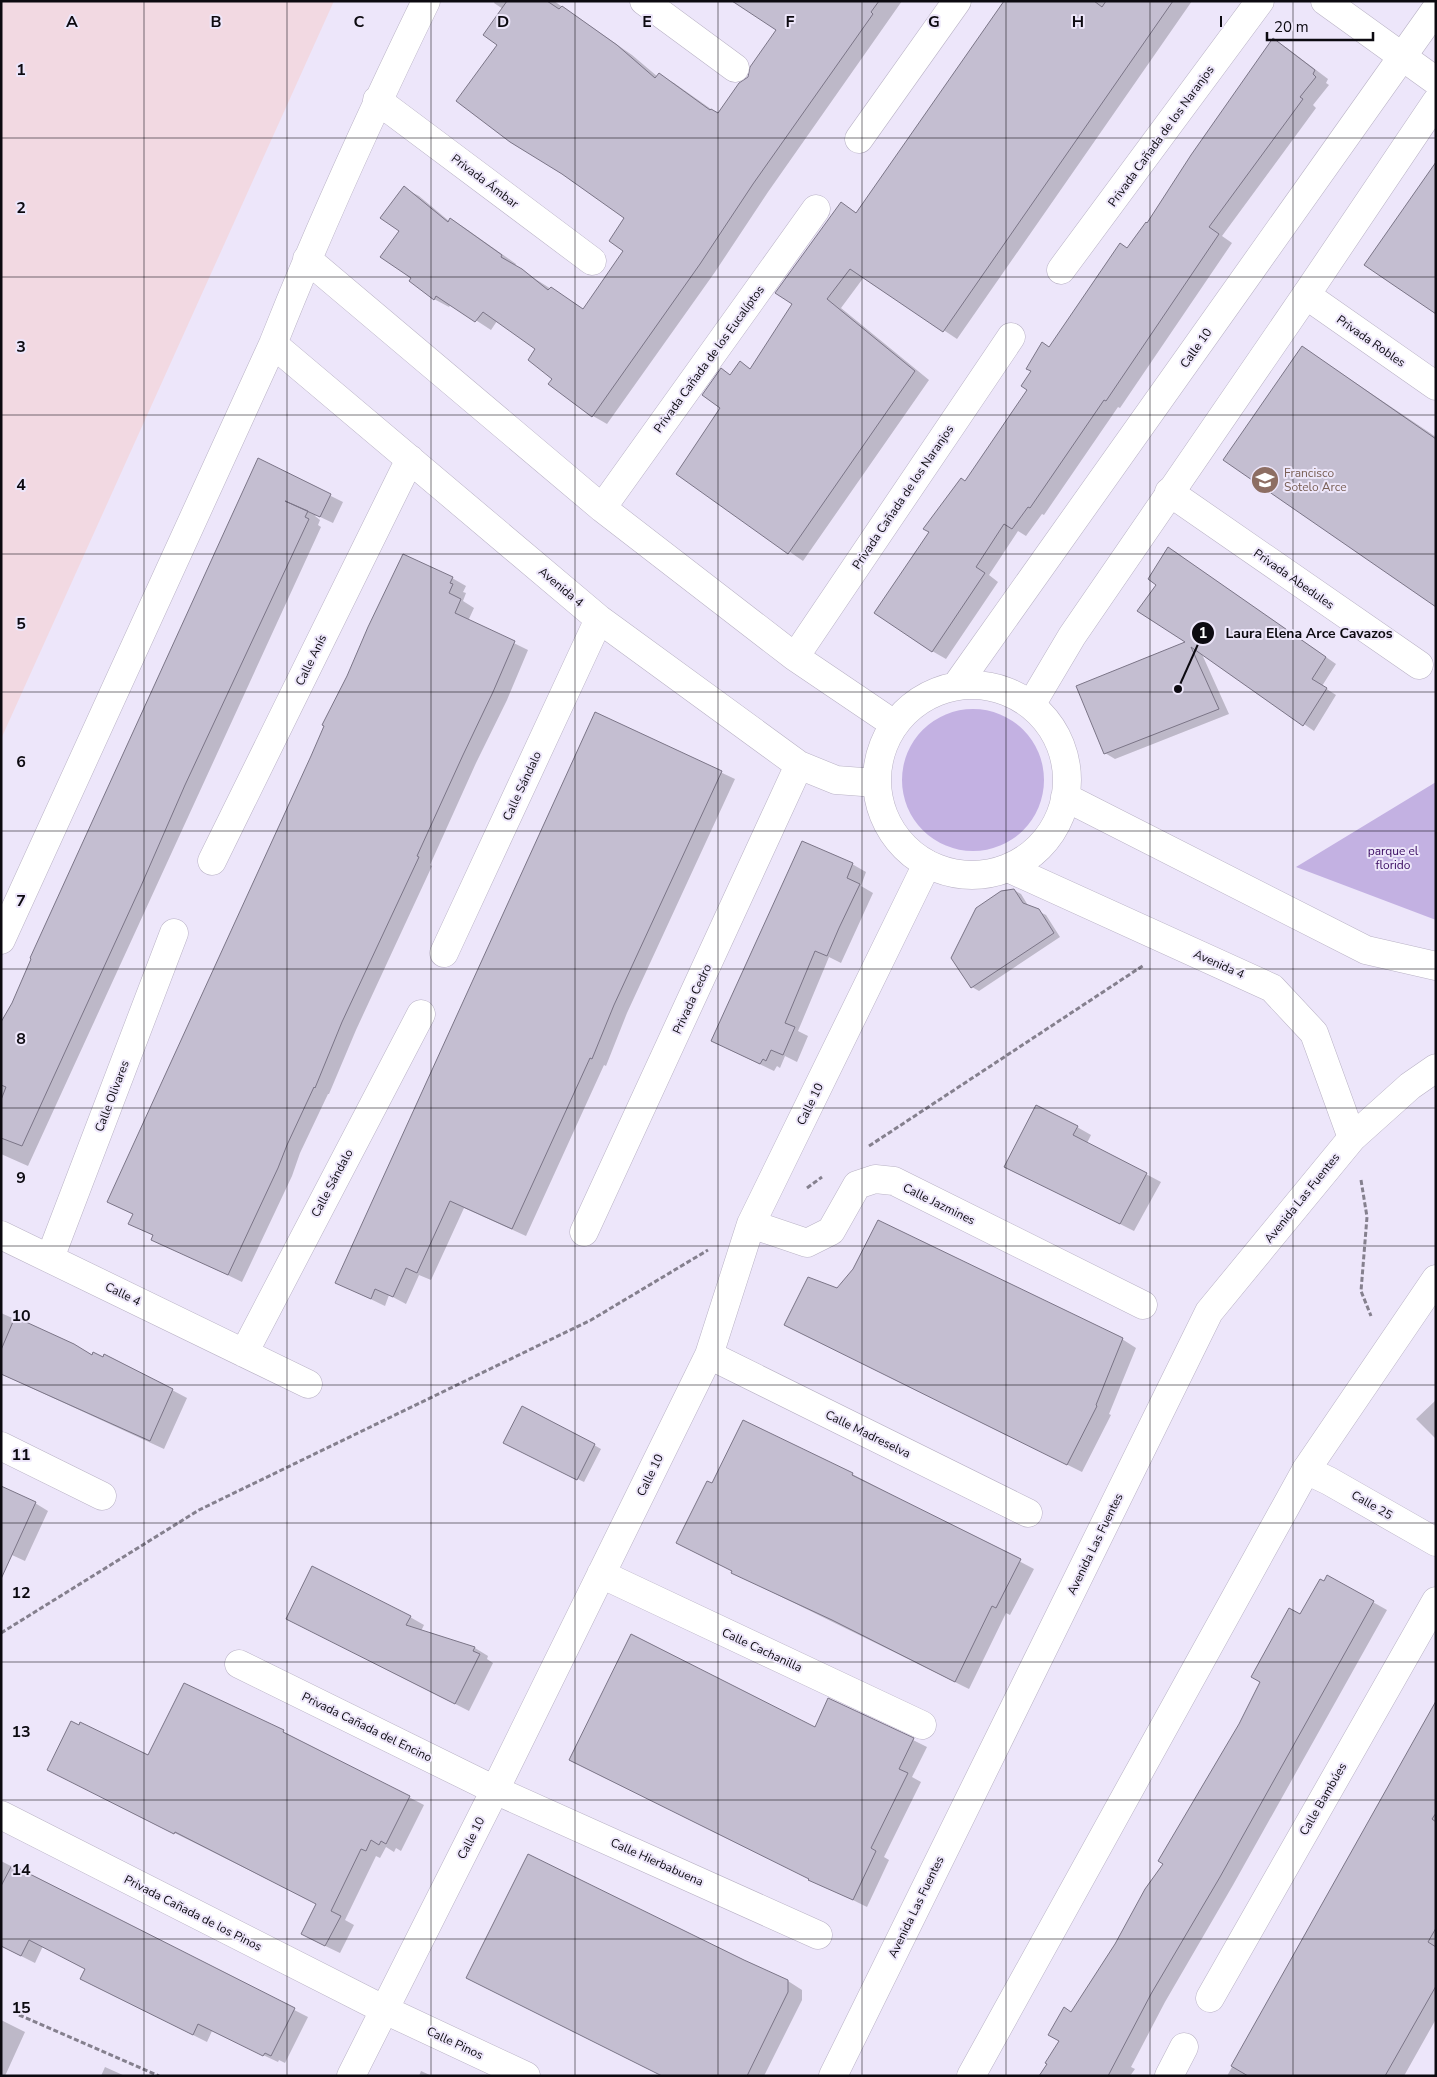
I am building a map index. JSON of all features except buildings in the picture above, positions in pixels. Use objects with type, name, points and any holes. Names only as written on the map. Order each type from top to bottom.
[{"type":"street","points":[[1,940],[273,344],[307,259],[377,100],[426,1]]},
{"type":"street","points":[[644,1],[735,68]]},
{"type":"street","points":[[859,138],[957,1]]},
{"type":"street","name":"Privada Cañada de los Naranjos","points":[[1061,270],[1260,1]]},
{"type":"street","points":[[1325,1],[1436,81]]},
{"type":"street","name":"Calle 10","points":[[956,686],[1436,9]]},
{"type":"street","name":"Privada Ámbar","points":[[377,100],[592,261]]},
{"type":"street","points":[[1031,705],[1072,636],[1436,102]]},
{"type":"street","name":"Privada Cañada de los Eucalíptos","points":[[602,508],[816,209]]},
{"type":"street","points":[[307,259],[602,508],[794,657],[894,724]]},
{"type":"street","name":"Privada Robles","points":[[1306,295],[1436,386]]},
{"type":"street","name":"Privada Cañada de los Naranjos","points":[[794,657],[1011,337]]},
{"type":"street","name":"Avenida 4","points":[[273,344],[599,619],[799,765],[836,780],[876,784]]},
{"type":"street","name":"Calle Anís","points":[[212,861],[410,459]]},
{"type":"street","name":"Privada Abedules","points":[[1170,492],[1419,665]]},
{"type":"street","name":"Calle Sándalo","points":[[444,953],[599,619]]},
{"type":"street","points":[[956,686],[995,688],[1031,705],[1049,724],[1061,746],[1067,771],[1065,797],[1058,819],[1046,839],[1029,856],[1008,868],[981,874],[953,874],[927,864],[901,844],[883,816],[876,784],[880,752],[894,724],[921,699],[956,686]]},
{"type":"street","name":"Privada Cedro","points":[[584,1232],[799,765]]},
{"type":"street","points":[[1065,797],[1366,950],[1436,966]]},
{"type":"street","name":"Calle 10","points":[[351,2076],[495,1790],[709,1354],[751,1224],[927,864]]},
{"type":"street","name":"Avenida 4","points":[[1008,868],[1272,988],[1314,1033],[1352,1138]]},
{"type":"street","name":"Calle Olivares","points":[[50,1258],[174,934]]},
{"type":"street","name":"Calle Sándalo","points":[[244,1353],[421,1014]]},
{"type":"street","name":"Avenida Las Fuentes","points":[[833,2076],[1209,1312],[1352,1138],[1410,1086],[1436,1068]]},
{"type":"street","name":"Calle Jazmines","points":[[751,1224],[807,1243],[831,1232],[857,1185],[875,1179],[894,1181],[1143,1305]]},
{"type":"street","name":"Calle 4","points":[[1,1235],[308,1384]]},
{"type":"street","points":[[971,2076],[1306,1470],[1436,1279]]},
{"type":"street","name":"Calle Madreselva","points":[[709,1354],[1028,1513]]},
{"type":"street","points":[[1,1446],[102,1496]]},
{"type":"street","name":"Calle 25","points":[[1306,1470],[1329,1481],[1436,1542]]},
{"type":"street","name":"Calle Cachanilla","points":[[601,1574],[922,1725]]},
{"type":"street","name":"Calle Bambúes","points":[[1210,1998],[1436,1601]]},
{"type":"street","name":"Privada Cañada del Encino","points":[[239,1664],[495,1790]]},
{"type":"street","name":"Calle Hierbabuena","points":[[495,1790],[818,1934]]},
{"type":"street","name":"Privada Cañada de los Pinos","points":[[1,1815],[385,2010]]},
{"type":"street","name":"Calle Pinos","points":[[385,2010],[526,2076]]},
{"type":"street","points":[[1169,2076],[1184,2047]]},
{"type":"path","points":[[868,1147],[1176,944]]},
{"type":"path","points":[[1352,1138],[1367,1218],[1361,1291],[1386,1352]]},
{"type":"path","points":[[801,1191],[826,1175]]},
{"type":"path","points":[[1,1632],[199,1510],[592,1320],[709,1249]]},
{"type":"path","points":[[19,2015],[159,2076]]},
{"type":"shaded area","points":[[1,1],[334,1],[1,739]]},
{"type":"green space","points":[[973,709],[987,710],[1000,714],[1013,721],[1023,730],[1032,740],[1039,753],[1043,766],[1043,794],[1039,807],[1032,820],[1023,830],[1013,839],[1000,846],[987,850],[973,851],[959,850],[946,846],[933,839],[923,830],[914,820],[907,807],[903,794],[902,780],[903,766],[907,753],[914,740],[923,730],[933,721],[946,714],[959,710]]},
{"type":"green space","name":"parque el florido","points":[[1436,782],[1436,920],[1296,867]]},
{"type":"place","name":"Francisco Sotelo Arce","points":[[1265,480]]},
{"type":"place","name":"Laura Elena Arce Cavazos","points":[[1178,689]]}]
